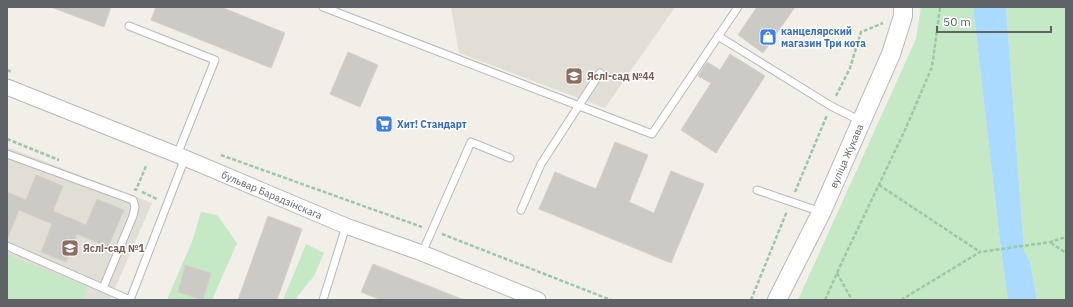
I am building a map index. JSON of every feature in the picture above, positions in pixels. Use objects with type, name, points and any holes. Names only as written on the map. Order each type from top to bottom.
[{"type":"street","name":"вуліца Жукава","points":[[777,300],[821,212],[891,54],[903,16],[903,7]]},
{"type":"street","name":"бульвар Барадзінскага","points":[[7,88],[181,157],[346,226],[422,253],[538,300]]},
{"type":"lane","points":[[323,7],[652,134],[738,7]]},
{"type":"lane","points":[[7,246],[130,300],[215,60],[129,26]]},
{"type":"lane","points":[[718,36],[831,106],[861,122]]},
{"type":"lane","points":[[521,210],[542,164],[600,73]]},
{"type":"lane","points":[[422,253],[471,142],[510,158]]},
{"type":"lane","points":[[7,154],[133,200],[135,207],[133,216],[103,288]]},
{"type":"lane","points":[[757,190],[821,212]]},
{"type":"lane","points":[[323,300],[346,226]]},
{"type":"path","points":[[826,300],[837,273],[905,130],[932,67],[940,7]]},
{"type":"path","points":[[751,300],[831,106],[850,68],[861,32]]},
{"type":"path","points":[[7,139],[64,162]]},
{"type":"path","points":[[219,155],[432,230],[611,300]]},
{"type":"path","points":[[129,187],[136,190],[146,166]]},
{"type":"path","points":[[879,185],[980,252]]},
{"type":"path","points":[[901,300],[980,252],[1051,242],[1066,238]]},
{"type":"path","points":[[1051,242],[1066,253]]},
{"type":"path","points":[[837,273],[852,300]]},
{"type":"shaded area","name":"Яслі-сад №44","points":[[451,7],[675,7],[605,108],[459,53]]},
{"type":"shaded area","name":"Яслі-сад №1","points":[[7,147],[152,203],[110,300],[7,300]]},
{"type":"green space","points":[[921,7],[973,7],[1008,300],[798,300],[916,39]]},
{"type":"green space","points":[[1006,7],[1066,7],[1066,300],[1037,300],[1030,262],[1024,251]]},
{"type":"green space","points":[[201,212],[217,215],[237,243],[212,300],[167,300],[193,239]]},
{"type":"green space","points":[[306,244],[324,253],[314,276],[296,298],[300,300],[283,300]]},
{"type":"green space","points":[[7,255],[87,286],[84,298],[87,300],[7,300]]},
{"type":"water","points":[[973,7],[1006,7],[1024,251],[1030,262],[1037,300],[1008,300]]},
{"type":"building","points":[[51,7],[111,7],[104,27]]},
{"type":"building","points":[[156,7],[221,7],[285,33],[271,68],[151,20]]},
{"type":"building","points":[[757,7],[795,7],[763,53],[738,35]]},
{"type":"building","points":[[348,52],[378,65],[360,107],[330,94]]},
{"type":"building","points":[[730,54],[765,76],[716,153],[681,130],[711,83],[698,76],[707,62],[720,70]]},
{"type":"building","points":[[615,142],[648,155],[629,202],[654,213],[671,171],[704,184],[671,263],[539,209],[555,172],[596,189]]},
{"type":"building","points":[[36,175],[63,186],[53,211],[86,225],[97,199],[124,210],[108,247],[77,234],[66,262],[41,252],[52,224],[19,210],[8,237],[7,236],[7,192],[26,200]]},
{"type":"building","points":[[268,216],[302,229],[277,300],[238,300]]},
{"type":"building","points":[[373,264],[464,300],[381,300],[361,292]]},
{"type":"building","points":[[185,265],[211,273],[203,300],[178,292]]},
{"type":"place","name":"канцелярский магазин Три кота","points":[[768,37]]},
{"type":"place","name":"Яслі-сад №44","points":[[574,76]]},
{"type":"place","name":"Хит! Стандарт","points":[[384,124]]},
{"type":"place","name":"Яслі-сад №1","points":[[70,248]]}]
